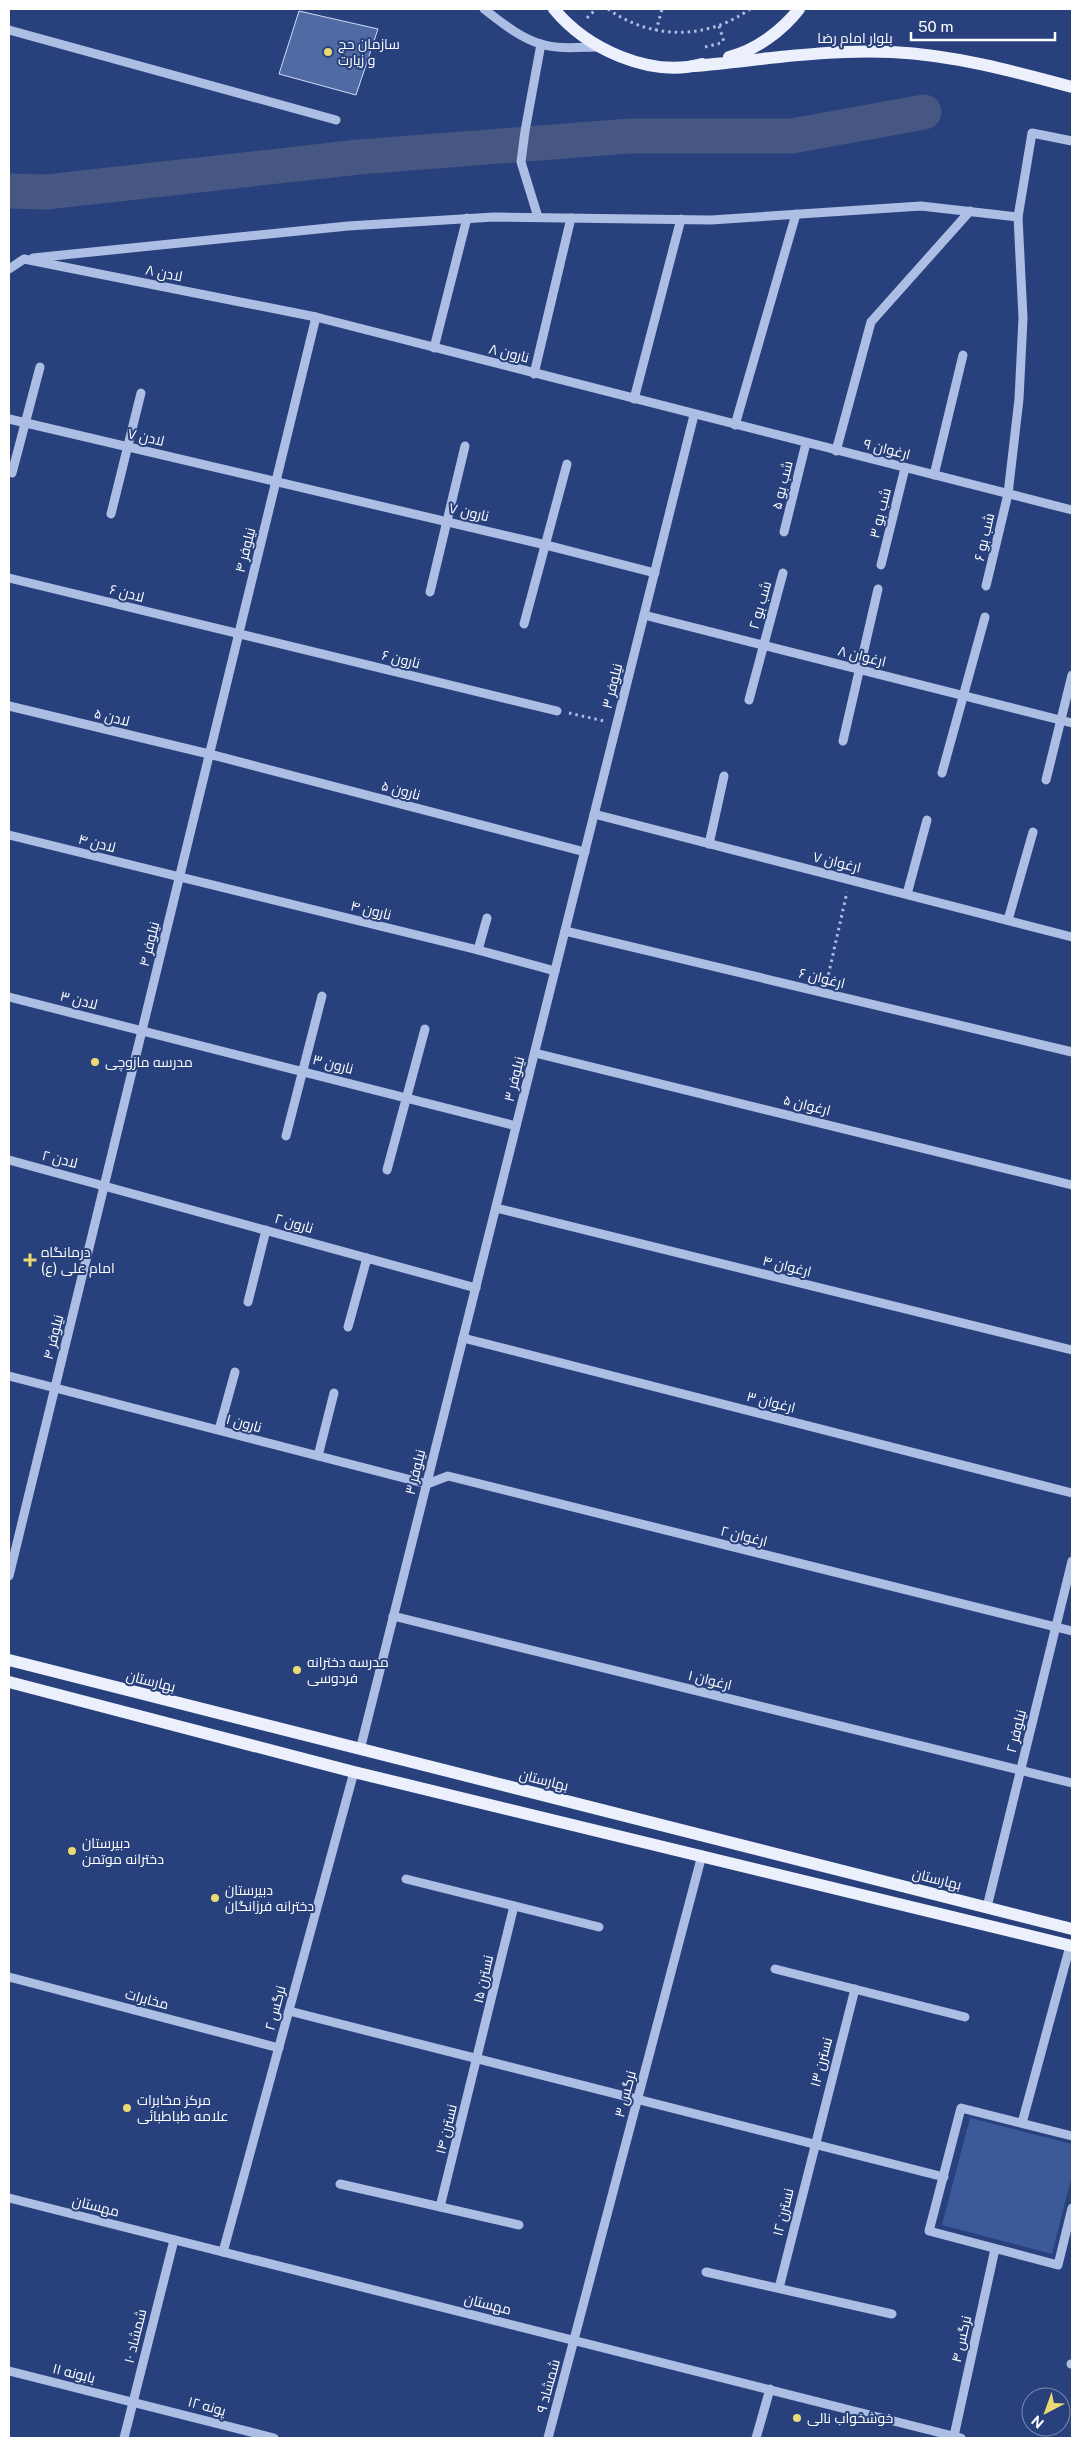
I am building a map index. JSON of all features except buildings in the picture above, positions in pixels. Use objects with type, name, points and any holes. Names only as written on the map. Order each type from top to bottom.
[{"type":"main road","points":[[548,9],[580,35],[600,48],[630,60],[662,66],[694,66],[743,53],[786,26],[799,9]]},
{"type":"main road","points":[[554,9],[562,19]]},
{"type":"main road","name":"بلوار امام رضا","points":[[694,66],[814,52],[893,52],[975,62],[1072,87]]},
{"type":"main road","name":"بهارستان","points":[[9,1660],[1072,1928]]},
{"type":"main road","points":[[9,1682],[354,1772],[1071,1946]]},
{"type":"main road","points":[[354,1772],[360,1750]]},
{"type":"street","points":[[484,9],[514,31],[541,44],[562,47],[600,48]]},
{"type":"street","points":[[9,30],[336,120]]},
{"type":"street","points":[[538,217],[522,162],[541,44]]},
{"type":"street","name":"شب بو ۶","points":[[986,586],[1008,494],[1019,399],[1023,318],[1018,217],[1032,133],[1072,141]]},
{"type":"street","points":[[9,269],[24,259],[348,226],[467,218],[538,217],[711,220],[920,206],[1018,217]]},
{"type":"street","points":[[836,450],[871,322],[970,211]]},
{"type":"street","points":[[735,425],[796,214]]},
{"type":"street","points":[[434,348],[467,218]]},
{"type":"street","points":[[534,374],[572,218]]},
{"type":"street","points":[[634,400],[681,219]]},
{"type":"street","name":"لادن ۸","points":[[24,259],[316,318]]},
{"type":"street","name":"نارون ۸","points":[[316,318],[694,415]]},
{"type":"street","name":"نیلوفر ۴","points":[[9,1576],[316,318]]},
{"type":"street","points":[[934,475],[963,355]]},
{"type":"street","points":[[12,473],[40,367]]},
{"type":"street","points":[[112,514],[141,393]]},
{"type":"street","name":"ارغوان ۹","points":[[694,415],[1072,510]]},
{"type":"street","name":"نیلوفر ۳","points":[[360,1750],[694,415]]},
{"type":"street","name":"لادن ۷","points":[[9,419],[276,482]]},
{"type":"street","name":"شب بو ۵","points":[[784,532],[806,443]]},
{"type":"street","points":[[430,592],[465,446]]},
{"type":"street","points":[[524,624],[566,464]]},
{"type":"street","name":"شب بو ۳","points":[[881,565],[905,468]]},
{"type":"street","name":"نارون ۷","points":[[276,482],[546,544],[655,573]]},
{"type":"street","name":"شب بو ۲","points":[[749,700],[762,645],[783,573]]},
{"type":"street","name":"لادن ۶","points":[[9,578],[239,634]]},
{"type":"street","points":[[843,741],[861,670],[878,589]]},
{"type":"street","name":"ارغوان ۸","points":[[644,616],[1072,723]]},
{"type":"street","points":[[942,773],[984,617]]},
{"type":"street","name":"نارون ۶","points":[[239,634],[557,711]]},
{"type":"street","points":[[1046,780],[1072,674]]},
{"type":"street","name":"لادن ۵","points":[[9,706],[209,754]]},
{"type":"street","name":"نارون ۵","points":[[209,754],[585,852]]},
{"type":"street","points":[[709,844],[724,776]]},
{"type":"street","name":"ارغوان ۷","points":[[594,814],[1072,937]]},
{"type":"street","points":[[907,894],[927,820]]},
{"type":"street","points":[[1008,920],[1033,832]]},
{"type":"street","name":"لادن ۴","points":[[9,834],[179,878]]},
{"type":"street","name":"نارون ۴","points":[[179,878],[478,950],[555,971]]},
{"type":"street","points":[[478,950],[486,918]]},
{"type":"street","name":"ارغوان ۶","points":[[565,931],[1072,1052]]},
{"type":"street","points":[[286,1136],[322,996]]},
{"type":"street","name":"لادن ۳","points":[[9,997],[142,1030]]},
{"type":"street","points":[[387,1170],[425,1029]]},
{"type":"street","name":"نارون ۳","points":[[142,1030],[516,1126]]},
{"type":"street","name":"ارغوان ۵","points":[[535,1053],[1072,1184]]},
{"type":"street","name":"لادن ۲","points":[[9,1160],[104,1185]]},
{"type":"street","name":"نارون ۲","points":[[104,1185],[476,1288]]},
{"type":"street","name":"ارغوان ۴","points":[[496,1208],[1072,1350]]},
{"type":"street","points":[[248,1302],[266,1230]]},
{"type":"street","points":[[348,1327],[367,1258]]},
{"type":"street","name":"ارغوان ۳","points":[[463,1338],[1072,1493]]},
{"type":"street","points":[[219,1430],[235,1372]]},
{"type":"street","name":"نارون ۱","points":[[9,1376],[426,1484]]},
{"type":"street","points":[[318,1456],[334,1394]]},
{"type":"street","name":"ارغوان ۲","points":[[426,1484],[448,1476],[1072,1631]]},
{"type":"street","name":"نیلوفر ۲","points":[[987,1908],[1072,1561]]},
{"type":"street","name":"ارغوان ۱","points":[[394,1616],[1072,1783]]},
{"type":"street","name":"نرگس ۲","points":[[223,2252],[354,1772]]},
{"type":"street","name":"نرگس ۳","points":[[575,2340],[702,1855]]},
{"type":"street","points":[[406,1879],[599,1927]]},
{"type":"street","name":"نسترن ۱۵","points":[[478,2058],[514,1906]]},
{"type":"street","points":[[1022,2123],[1071,1946]]},
{"type":"street","points":[[775,1969],[965,2017]]},
{"type":"street","name":"مخابرات","points":[[9,1977],[278,2048]]},
{"type":"street","name":"نسترن ۱۳","points":[[814,2143],[855,1989]]},
{"type":"street","points":[[288,2011],[638,2098],[944,2177]]},
{"type":"street","name":"نسترن ۱۴","points":[[440,2207],[478,2058]]},
{"type":"street","points":[[1072,2136],[961,2108],[929,2231],[1058,2265],[1072,2208]]},
{"type":"street","name":"نسترن ۱۲","points":[[779,2288],[814,2143]]},
{"type":"street","points":[[340,2184],[519,2225]]},
{"type":"street","name":"مهستان","points":[[9,2198],[957,2437]]},
{"type":"street","name":"شمشاد ۱۰","points":[[124,2438],[174,2240]]},
{"type":"street","name":"نرگس ۴","points":[[957,2437],[995,2248]]},
{"type":"street","points":[[706,2272],[892,2314]]},
{"type":"street","name":"شمشاد ۹","points":[[548,2438],[575,2340]]},
{"type":"street","name":"بابونه ۱۱","points":[[9,2371],[133,2401]]},
{"type":"street","points":[[756,2438],[770,2389]]},
{"type":"street","name":"پونه ۱۲","points":[[133,2401],[274,2438]]},
{"type":"path","points":[[587,18],[596,9]]},
{"type":"path","points":[[608,9],[636,25],[656,31],[678,33],[699,31],[719,26],[750,9]]},
{"type":"path","points":[[656,31],[662,9]]},
{"type":"path","points":[[583,13],[595,23]]},
{"type":"path","points":[[719,26],[724,42]]},
{"type":"path","points":[[696,50],[733,38]]},
{"type":"path","points":[[557,711],[617,724]]},
{"type":"path","points":[[824,993],[850,880]]},
{"type":"shaded area","points":[[970,2118],[1072,2144],[1072,2175],[1052,2254],[942,2225]]},
{"type":"waterway","points":[[9,191],[46,192],[359,157],[630,136],[792,136],[924,112]]},
{"type":"place","name":"سازمان حج و زیارت","points":[[328,52]]},
{"type":"place","name":"مدرسه مازوچی","points":[[95,1062]]},
{"type":"place","name":"درمانگاه امام علی (ع)","points":[[30,1260]]},
{"type":"place","name":"مدرسه دخترانه فردوسی","points":[[297,1670]]},
{"type":"place","name":"دبیرستان دخترانه موتمن","points":[[72,1851]]},
{"type":"place","name":"دبیرستان دخترانه فرزانگان","points":[[215,1898]]},
{"type":"place","name":"مرکز مخابرات علامه طباطبائی","points":[[127,2108]]},
{"type":"place","name":"خوشخواب نالی","points":[[797,2418]]}]
